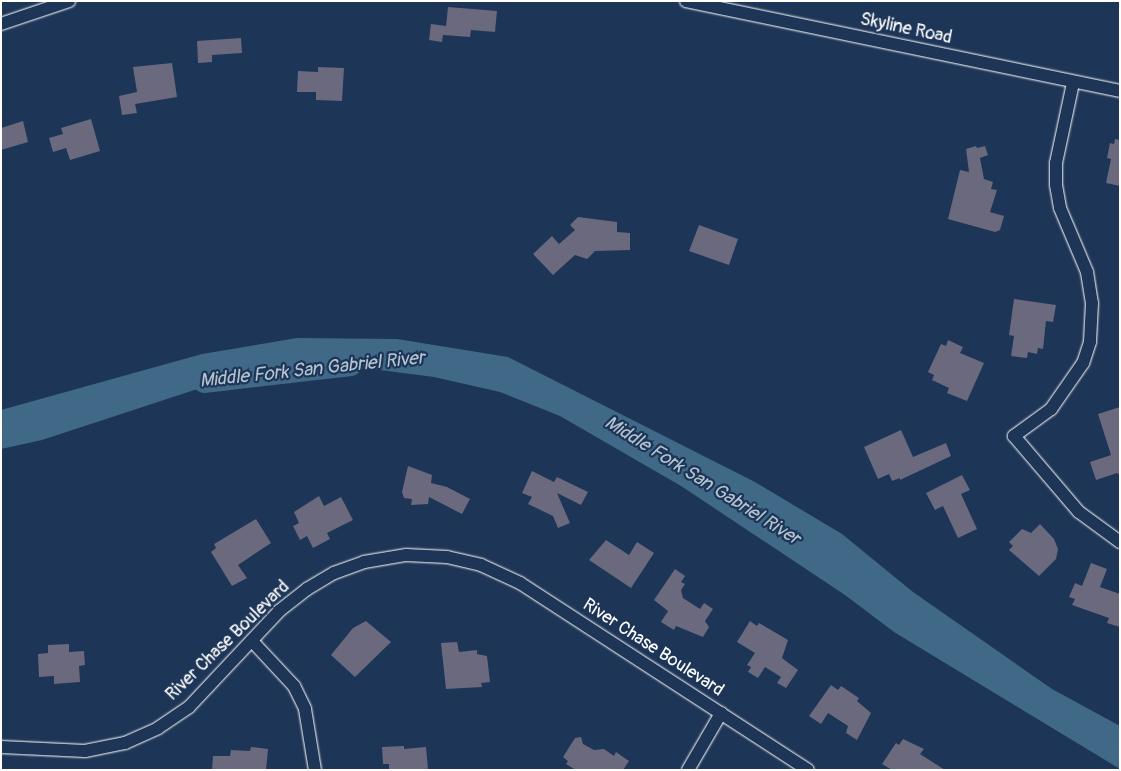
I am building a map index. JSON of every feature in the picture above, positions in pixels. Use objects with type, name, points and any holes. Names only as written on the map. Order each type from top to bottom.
[{"type":"street","points":[[1,24],[68,1]]},
{"type":"street","name":"Skyline Road","points":[[686,1],[1073,83],[1120,91]]},
{"type":"street","points":[[1073,83],[1056,163],[1056,185],[1060,208],[1087,272],[1092,303],[1090,342],[1083,363],[1051,410],[1014,436],[1079,512],[1120,542]]},
{"type":"street","name":"River Chase Boulevard","points":[[1,746],[85,751],[125,743],[158,728],[189,708],[279,611],[334,573],[364,562],[406,555],[447,557],[481,565],[520,583],[808,770]]},
{"type":"street","points":[[252,641],[294,686],[305,709],[315,770]]},
{"type":"street","points":[[688,770],[721,713]]},
{"type":"water","points":[[297,338],[397,339],[508,357],[755,482],[842,534],[913,592],[1052,689],[1120,726],[1120,769],[894,632],[845,595],[681,486],[560,416],[500,392],[434,377],[372,369],[290,367],[225,380],[42,440],[1,449],[1,410],[202,354]]},
{"type":"building","points":[[448,7],[497,11],[495,32],[471,30],[470,37],[443,35],[442,42],[429,40],[431,24],[446,26]]},
{"type":"building","points":[[241,38],[242,53],[212,55],[212,62],[198,63],[197,41]]},
{"type":"building","points":[[172,63],[177,97],[135,104],[137,113],[122,115],[119,96],[137,92],[133,67]]},
{"type":"building","points":[[318,67],[344,68],[342,101],[316,100],[316,92],[297,92],[298,71],[318,72]]},
{"type":"building","points":[[91,119],[100,151],[70,160],[66,148],[53,152],[49,138],[63,134],[61,128]]},
{"type":"building","points":[[23,121],[28,142],[1,150],[1,128]]},
{"type":"building","points":[[1115,139],[1120,140],[1120,186],[1106,183],[1111,159],[1107,158],[1110,143],[1114,144]]},
{"type":"building","points":[[976,146],[977,148],[985,146],[988,155],[980,158],[984,179],[993,182],[991,189],[997,190],[990,212],[1004,216],[1000,230],[995,232],[948,219],[960,170],[969,172],[966,149]]},
{"type":"building","points":[[578,217],[617,222],[617,232],[630,233],[630,250],[595,251],[587,259],[575,255],[553,275],[533,254],[552,236],[559,244],[575,230],[570,225]]},
{"type":"building","points":[[699,225],[738,239],[729,265],[689,251]]},
{"type":"building","points":[[1014,299],[1056,305],[1053,322],[1046,321],[1043,349],[1038,348],[1037,354],[1028,352],[1027,358],[1011,356],[1014,336],[1009,335]]},
{"type":"building","points":[[948,340],[963,347],[960,353],[984,363],[967,401],[947,393],[949,388],[932,380],[934,375],[928,372],[941,344],[946,346]]},
{"type":"building","points":[[1120,407],[1120,475],[1117,473],[1096,480],[1090,462],[1111,455],[1098,414]]},
{"type":"building","points":[[901,430],[913,457],[946,443],[951,456],[900,480],[900,478],[892,481],[889,474],[878,479],[864,447]]},
{"type":"building","points":[[408,466],[432,475],[431,483],[447,487],[470,499],[462,514],[429,497],[428,504],[411,505],[412,499],[404,498],[402,492]]},
{"type":"building","points":[[532,471],[554,482],[557,477],[588,492],[581,505],[557,493],[570,523],[558,528],[553,516],[528,504],[532,497],[522,493]]},
{"type":"building","points":[[962,475],[970,490],[961,494],[977,529],[958,538],[943,506],[935,510],[926,493]]},
{"type":"building","points":[[319,496],[324,506],[341,497],[353,520],[327,533],[330,539],[313,548],[307,536],[300,540],[293,526],[299,523],[294,512]]},
{"type":"building","points":[[256,519],[271,543],[238,565],[247,578],[232,586],[211,552],[216,548],[214,544]]},
{"type":"building","points":[[1040,524],[1054,539],[1058,549],[1056,559],[1039,576],[1009,550],[1013,546],[1009,542],[1022,529],[1031,533]]},
{"type":"building","points":[[606,540],[629,555],[637,542],[654,553],[631,588],[589,560]]},
{"type":"building","points":[[1091,563],[1107,569],[1100,587],[1120,594],[1120,627],[1107,623],[1109,618],[1072,605],[1075,599],[1069,597],[1075,583],[1082,586]]},
{"type":"building","points":[[675,569],[685,576],[681,582],[685,584],[681,590],[683,598],[700,609],[704,603],[713,609],[705,621],[709,627],[703,637],[676,626],[674,630],[661,622],[668,611],[654,600]]},
{"type":"building","points":[[366,621],[391,642],[355,677],[331,655],[353,628]]},
{"type":"building","points":[[750,621],[757,626],[759,623],[788,640],[782,658],[798,670],[786,688],[777,683],[781,677],[765,667],[758,678],[748,672],[751,667],[747,665],[755,653],[737,642]]},
{"type":"building","points":[[457,642],[459,652],[477,650],[477,654],[487,656],[490,682],[481,683],[482,687],[446,689],[441,643]]},
{"type":"building","points":[[69,644],[69,652],[84,651],[85,665],[79,666],[80,682],[54,684],[54,676],[39,677],[38,654],[48,653],[48,645]]},
{"type":"building","points":[[831,685],[838,690],[841,686],[859,698],[857,701],[871,713],[857,740],[846,733],[848,726],[828,713],[821,724],[809,716]]},
{"type":"building","points":[[581,737],[583,744],[594,750],[604,749],[614,756],[616,752],[629,761],[623,770],[576,770],[566,764],[568,761],[563,757],[575,738]]},
{"type":"building","points":[[903,739],[924,749],[920,754],[945,770],[892,770],[882,764],[896,743],[899,745]]},
{"type":"building","points":[[404,746],[404,749],[426,747],[428,769],[389,770],[389,764],[383,764],[382,747]]},
{"type":"building","points":[[251,747],[268,749],[266,770],[212,770],[213,756],[230,756],[231,750],[250,751]]},
{"type":"waterway","name":"Middle Fork San Gabriel River","points":[[204,382],[351,365]]}]
